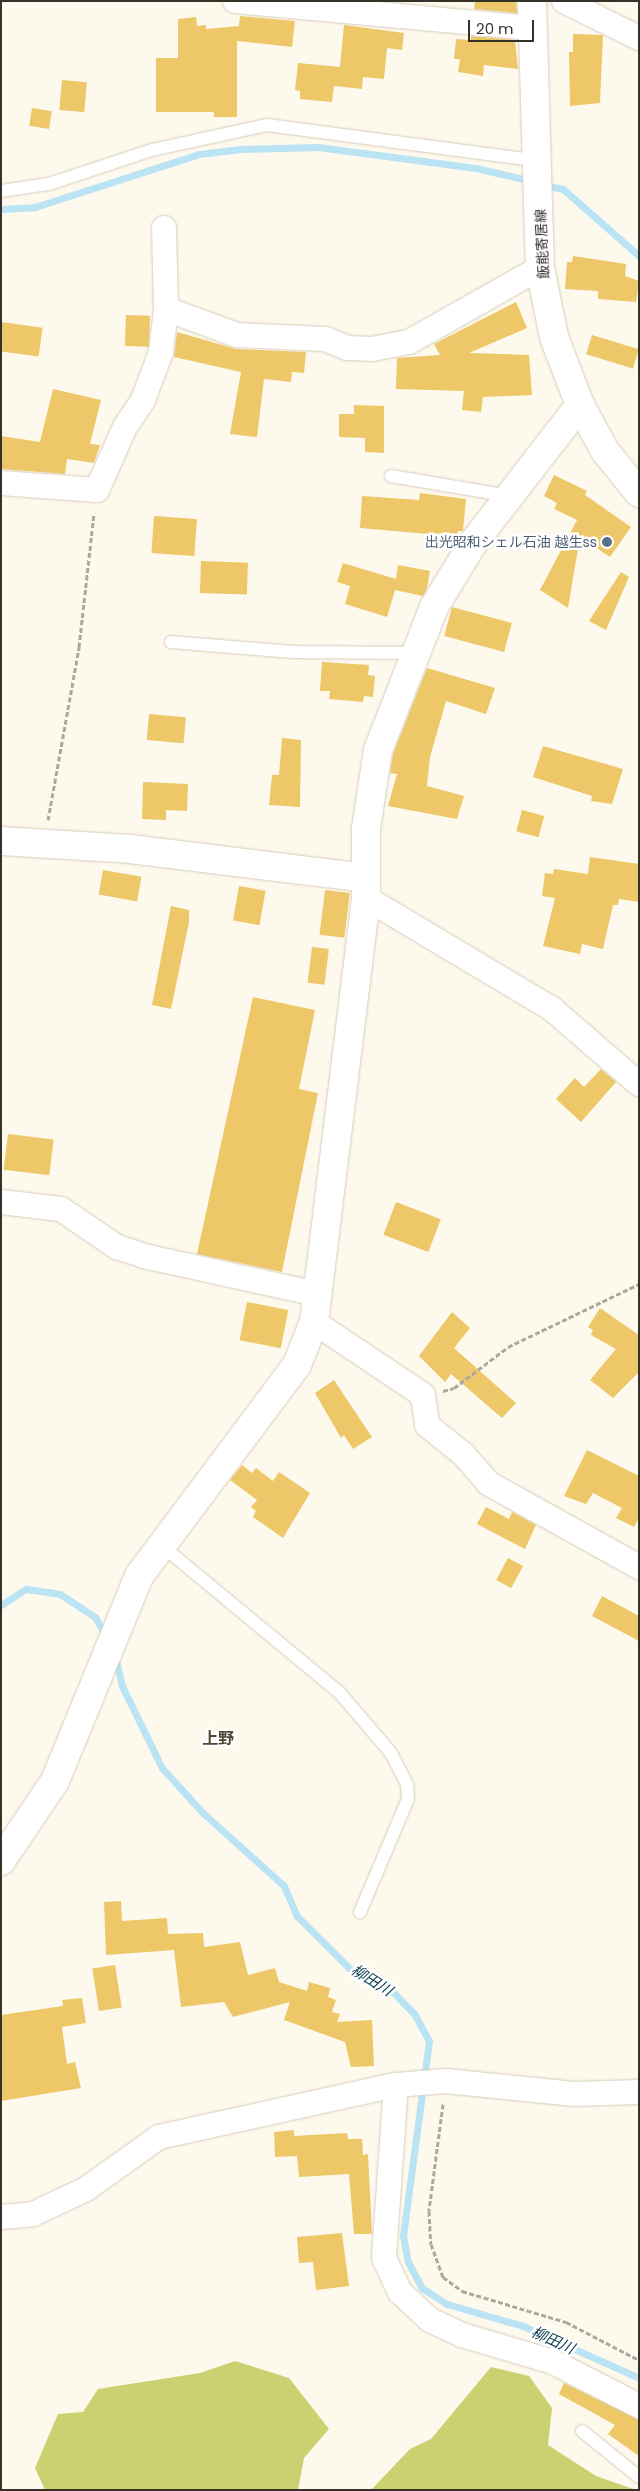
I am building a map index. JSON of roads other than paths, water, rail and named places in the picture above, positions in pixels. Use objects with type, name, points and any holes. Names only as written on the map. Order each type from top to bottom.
[{"type":"street","points":[[235,1],[533,28]]},
{"type":"street","name":"飯能寄居線","points":[[532,1],[539,174],[540,268],[554,337],[580,405],[605,451],[639,493]]},
{"type":"street","points":[[564,1],[639,38]]},
{"type":"street","points":[[1,483],[97,490],[125,427],[143,400],[161,352],[166,309],[164,228]]},
{"type":"street","points":[[166,309],[237,335],[324,339],[347,348],[372,349],[408,342],[540,268]]},
{"type":"street","points":[[1,1861],[55,1781],[96,1686],[112,1635],[139,1576],[297,1365],[314,1322],[365,888],[366,829],[378,750],[414,653],[434,607],[473,543],[580,405]]},
{"type":"street","points":[[1,841],[45,844],[365,888],[552,1009],[639,1084]]},
{"type":"street","points":[[1,1202],[61,1209],[117,1247],[144,1256],[317,1294]]},
{"type":"street","points":[[314,1322],[423,1395],[427,1425],[464,1455],[488,1483],[639,1567]]},
{"type":"street","points":[[1,2217],[33,2214],[86,2190],[159,2138],[396,2085],[446,2081],[574,2094],[639,2092]]},
{"type":"street","points":[[396,2085],[384,2258],[400,2292],[438,2324],[553,2362],[639,2406]]},
{"type":"lane","points":[[1,191],[49,184],[212,134],[268,125],[539,174]]},
{"type":"lane","points":[[391,476],[509,496]]},
{"type":"lane","points":[[171,642],[293,652],[414,653]]},
{"type":"lane","points":[[161,1545],[339,1692],[391,1753],[407,1785],[408,1799],[360,1912]]},
{"type":"lane","points":[[582,2431],[639,2477]]},
{"type":"waterway","points":[[1,209],[35,207],[199,154],[241,149],[318,147],[476,168],[531,181]]},
{"type":"waterway","points":[[544,185],[563,189],[639,256]]},
{"type":"waterway","name":"柳田川","points":[[1,1605],[26,1589],[60,1594],[95,1617],[107,1638]]},
{"type":"waterway","name":"柳田川","points":[[115,1656],[122,1686],[162,1768],[203,1813],[284,1886],[297,1916],[349,1968],[393,1992],[415,2015],[429,2041],[403,2235],[408,2262],[422,2288],[447,2304],[523,2326],[639,2378]]},
{"type":"place","name":"出光昭和シェル石油 越生ss","points":[[607,542]]},
{"type":"district","name":"上野","points":[[218,1739]]}]
